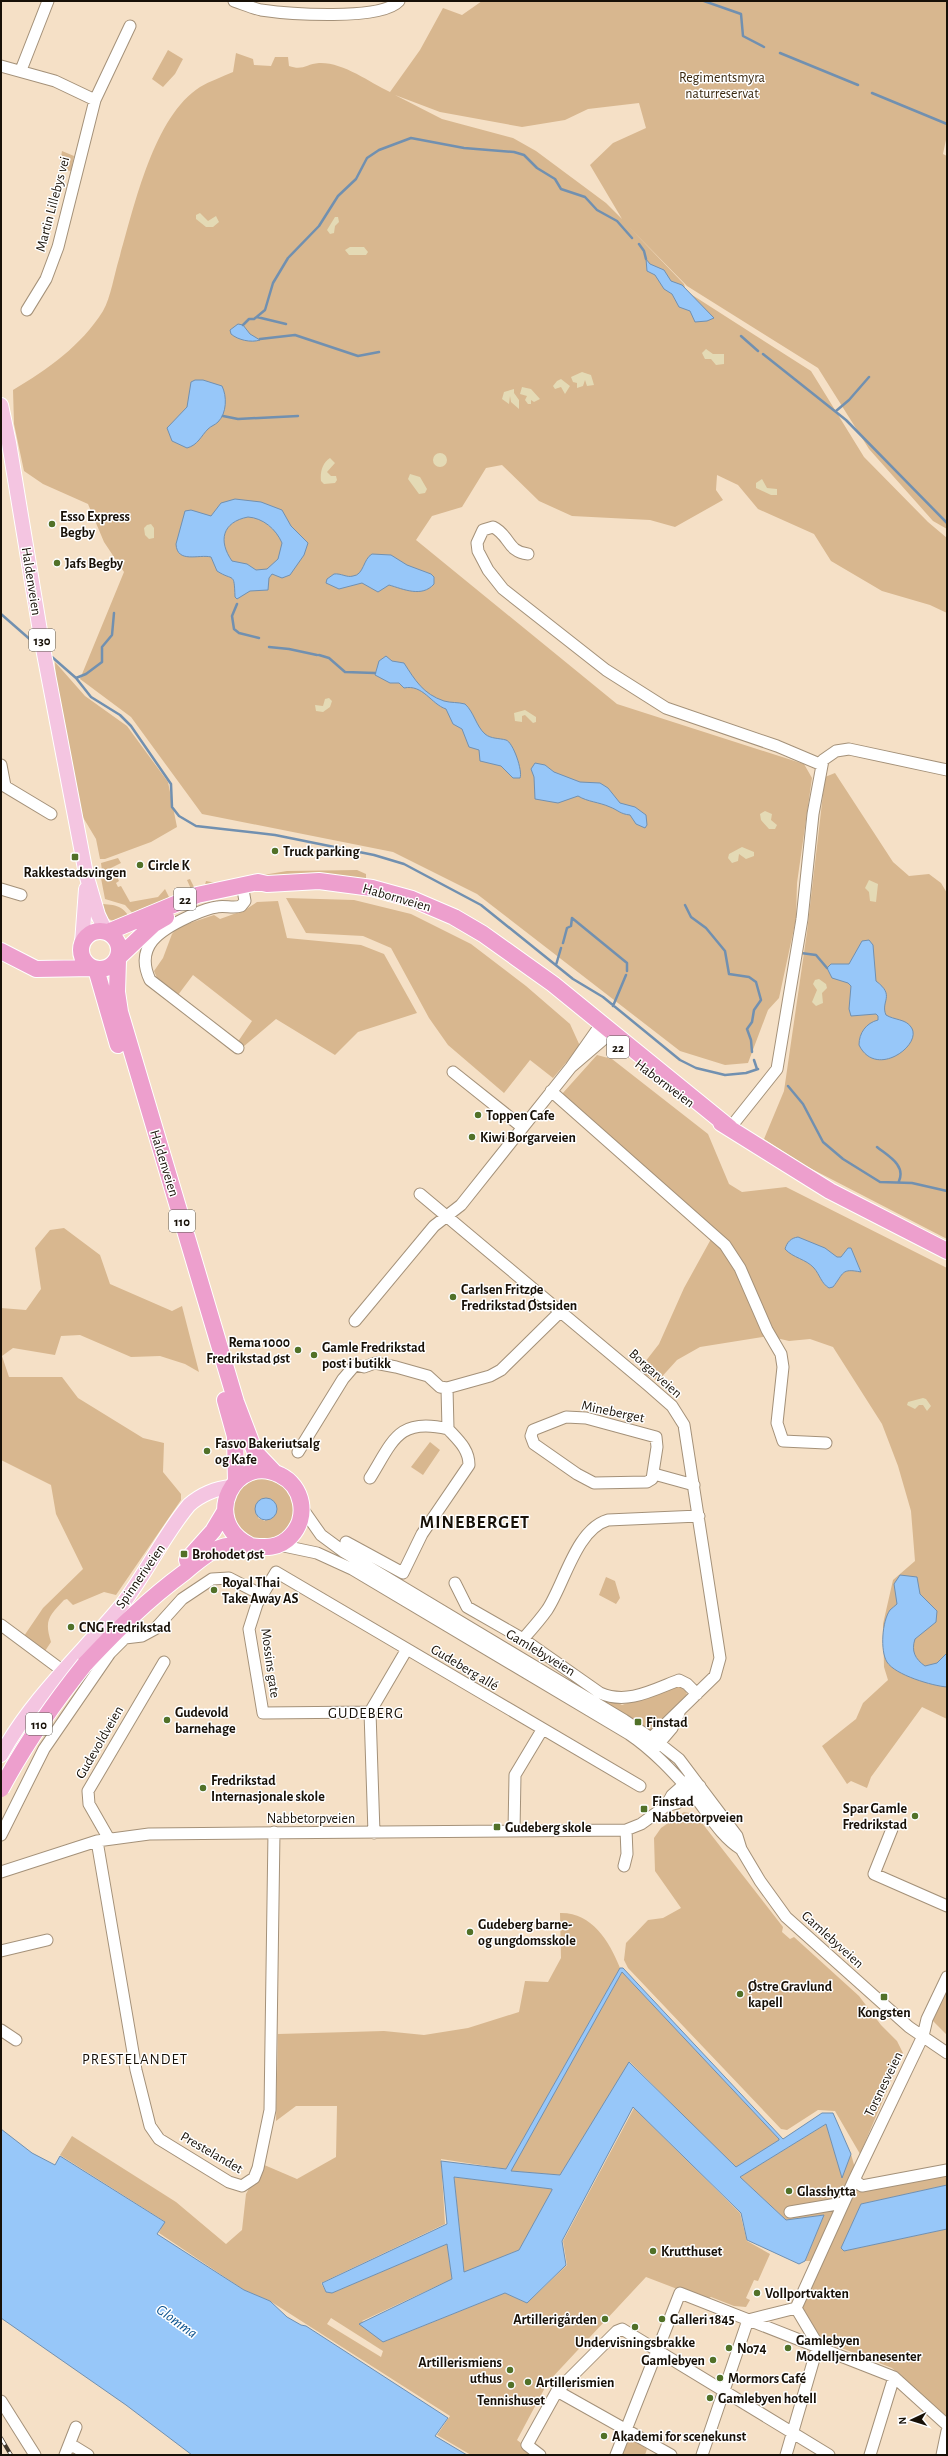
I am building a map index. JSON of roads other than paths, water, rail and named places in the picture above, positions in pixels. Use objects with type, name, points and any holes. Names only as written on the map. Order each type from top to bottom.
[{"type":"highway","name":"Habornveien","points":[[107,932],[197,895],[268,884],[308,881],[344,883],[412,899],[468,925],[529,966],[604,1032],[730,1128],[772,1156],[830,1191],[947,1251]]},
{"type":"highway","name":"Habornveien","points":[[118,958],[154,924],[168,916],[243,887]]},
{"type":"highway","points":[[22,961],[60,961],[70,956],[92,933],[107,932]]},
{"type":"highway","name":"110","points":[[107,932],[118,942],[118,958]]},
{"type":"highway","name":"110","points":[[82,945],[83,960],[95,969]]},
{"type":"highway","points":[[1,951],[36,969],[45,970],[95,969],[110,967],[118,958]]},
{"type":"highway","name":"Haldenveien","points":[[118,958],[116,992],[120,1012],[234,1394],[255,1452],[274,1472]]},
{"type":"highway","name":"Haldenveien","points":[[95,969],[233,1428],[236,1444],[234,1484]]},
{"type":"highway","points":[[234,1484],[254,1472],[274,1472]]},
{"type":"highway","name":"110","points":[[274,1472],[292,1484],[300,1498],[302,1508]]},
{"type":"highway","name":"110","points":[[164,1586],[176,1570],[213,1531],[225,1508],[234,1484]]},
{"type":"highway","points":[[225,1508],[231,1531],[249,1545]]},
{"type":"highway","points":[[279,1545],[294,1532],[301,1518],[302,1508]]},
{"type":"highway","name":"110","points":[[1,1789],[26,1744],[76,1676],[112,1634],[164,1586],[219,1548],[249,1545],[264,1548],[279,1545]]},
{"type":"main road","name":"Haldenveien","points":[[1,405],[10,443],[41,636],[86,874],[98,915],[107,932]]},
{"type":"main road","name":"Haldenveien","points":[[82,945],[86,874]]},
{"type":"main road","name":"Spinneriveien","points":[[1,1755],[15,1730],[43,1692],[121,1605],[186,1508],[196,1498],[234,1484]]},
{"type":"main road","points":[[207,1495],[225,1508]]},
{"type":"street","points":[[21,70],[48,1]]},
{"type":"street","points":[[234,1],[258,9],[292,14],[322,15],[386,10],[399,1]]},
{"type":"street","name":"Martin Lillebys vei","points":[[41,310],[29,308],[46,279],[58,247],[95,100],[130,26]]},
{"type":"street","points":[[1,66],[21,70],[55,81],[95,100]]},
{"type":"street","points":[[528,554],[520,553],[513,549],[500,530],[493,527],[483,530],[479,535],[478,551],[488,570],[503,589],[606,670],[666,708],[777,746],[822,765]]},
{"type":"street","points":[[730,1128],[777,1069],[802,919],[814,814],[824,760],[832,752],[849,749],[947,770]]},
{"type":"street","points":[[1,765],[3,785],[51,814]]},
{"type":"street","points":[[238,1048],[150,980],[145,968],[144,959],[152,941],[161,932],[174,924],[215,907],[241,906],[245,901],[243,887]]},
{"type":"street","points":[[1,889],[21,895]]},
{"type":"street","points":[[355,1320],[434,1226],[461,1205],[551,1091],[604,1032]]},
{"type":"street","points":[[453,1072],[522,1127]]},
{"type":"street","points":[[551,1091],[725,1245],[740,1268],[767,1330],[781,1354],[783,1367],[777,1423],[783,1441],[826,1443]]},
{"type":"street","name":"Borgarveien","points":[[420,1194],[456,1226],[648,1384],[678,1414],[686,1435],[720,1658],[715,1676],[682,1709],[672,1728],[652,1745]]},
{"type":"street","points":[[298,1452],[343,1379],[355,1365],[364,1367],[375,1363],[396,1367],[428,1376],[440,1387],[447,1388],[490,1376],[501,1370],[561,1311]]},
{"type":"street","points":[[447,1388],[448,1429]]},
{"type":"street","name":"Mineberget","points":[[576,1417],[653,1435],[658,1439],[654,1474],[647,1482],[594,1483],[540,1449],[532,1441],[531,1434],[537,1428],[558,1419],[576,1417]]},
{"type":"street","points":[[346,1542],[403,1573],[422,1534],[469,1465],[469,1457],[464,1446],[448,1429],[427,1426],[405,1429],[394,1439],[370,1478]]},
{"type":"street","points":[[654,1474],[694,1485]]},
{"type":"street","name":"Gamlebyveien","points":[[302,1508],[321,1535],[344,1552],[566,1684],[652,1745],[692,1788],[728,1841],[741,1848],[760,1881],[786,1917],[908,2027],[947,2053]]},
{"type":"street","points":[[523,1639],[547,1610],[576,1552],[596,1525],[608,1520],[699,1516]]},
{"type":"street","name":"Gamlebyveien","points":[[279,1545],[317,1553],[352,1569],[622,1730],[678,1759],[693,1777],[692,1788]]},
{"type":"street","name":"Mossins gate","points":[[276,1572],[262,1595],[249,1629],[263,1713],[370,1712]]},
{"type":"street","name":"Gudeberg allé","points":[[276,1572],[542,1730],[640,1786]]},
{"type":"street","points":[[1,1835],[44,1749],[110,1653],[125,1638],[142,1636],[155,1629],[182,1599],[212,1579],[229,1578],[262,1595]]},
{"type":"street","points":[[455,1583],[467,1607],[523,1639],[600,1694],[611,1698],[624,1699],[642,1694],[678,1680],[687,1684],[697,1694]]},
{"type":"street","points":[[1,1625],[63,1671]]},
{"type":"street","points":[[374,1833],[370,1712],[407,1649]]},
{"type":"street","name":"Gudevoldveien","points":[[109,1839],[89,1804],[88,1791],[164,1662]]},
{"type":"street","points":[[15,1730],[44,1749]]},
{"type":"street","points":[[514,1831],[515,1775],[542,1730]]},
{"type":"street","name":"Nabbetorpveien","points":[[1,1872],[97,1841],[149,1834],[626,1830],[642,1824],[666,1806],[677,1803],[692,1788]]},
{"type":"street","points":[[892,1829],[874,1874],[947,1906]]},
{"type":"street","points":[[624,1866],[627,1854],[626,1830]]},
{"type":"street","name":"Prestelandet","points":[[97,1841],[136,2070],[150,2126],[159,2139],[229,2182],[242,2186],[254,2178],[258,2168],[270,2110],[274,1832]]},
{"type":"street","points":[[1,1951],[47,1940]]},
{"type":"street","name":"Torsnesveien","points":[[796,2308],[843,2203],[923,2036],[927,2019],[947,1977]]},
{"type":"street","points":[[1,2030],[16,2040]]},
{"type":"street","points":[[854,2180],[862,2186],[947,2170]]},
{"type":"street","points":[[790,2212],[843,2203]]},
{"type":"street","points":[[616,2455],[680,2293],[748,2320],[818,2345],[894,2377],[947,2425]]},
{"type":"street","points":[[748,2320],[796,2308],[818,2345],[786,2455]]},
{"type":"street","points":[[702,2455],[748,2320]]},
{"type":"street","points":[[540,2455],[527,2445],[557,2391],[617,2331],[622,2330],[829,2455]]},
{"type":"street","points":[[870,2455],[894,2377]]},
{"type":"street","points":[[557,2391],[671,2455]]},
{"type":"street","points":[[1,2401],[35,2455]]},
{"type":"street","points":[[67,2451],[71,2434],[76,2427]]},
{"type":"street","points":[[942,2455],[947,2431]]},
{"type":"street","points":[[67,2451],[76,2447],[88,2455]]},
{"type":"water","points":[[646,259],[650,264],[664,270],[671,281],[682,285],[714,318],[707,321],[695,322],[690,311],[679,307],[672,294],[664,289],[655,275],[647,271]]},
{"type":"water","points":[[238,324],[243,325],[250,334],[260,340],[249,341],[231,334],[230,330]]},
{"type":"water","points":[[195,380],[203,380],[222,386],[225,395],[225,409],[218,422],[208,429],[197,443],[187,448],[172,441],[167,428],[187,407],[191,382]]},
{"type":"water","points":[[235,499],[261,502],[282,510],[291,526],[308,543],[304,555],[290,575],[282,578],[272,574],[269,578],[268,590],[250,591],[237,599],[235,597],[232,578],[217,571],[211,557],[189,557],[180,554],[177,550],[176,544],[185,511],[191,510],[211,516],[221,503]],"holes":[[[248,517],[264,522],[273,529],[282,543],[278,559],[267,569],[256,570],[247,564],[232,561],[225,546],[225,533],[233,523]]]},
{"type":"water","points":[[372,554],[391,555],[407,565],[431,574],[434,577],[434,584],[424,591],[418,592],[389,585],[378,592],[362,583],[339,589],[326,583],[327,579],[334,574],[348,576],[357,575],[369,556]]},
{"type":"water","points":[[386,656],[392,661],[404,663],[420,686],[430,694],[444,701],[465,704],[485,734],[490,737],[509,742],[519,763],[521,774],[520,778],[513,778],[501,766],[480,761],[479,750],[469,747],[462,729],[453,724],[446,709],[416,689],[404,688],[399,683],[390,683],[375,675],[379,661]]},
{"type":"water","points":[[535,763],[545,765],[554,772],[580,782],[600,783],[608,788],[620,803],[635,807],[646,815],[647,825],[645,828],[636,824],[630,815],[578,796],[558,803],[535,799],[534,777],[531,769]]},
{"type":"water","points":[[869,940],[873,945],[876,981],[882,986],[886,995],[886,1015],[909,1024],[913,1034],[911,1042],[905,1049],[896,1056],[886,1059],[876,1059],[867,1055],[859,1045],[860,1036],[864,1029],[870,1023],[878,1020],[878,1016],[876,1014],[851,1016],[849,1009],[851,986],[848,983],[832,978],[827,968],[831,964],[849,964],[862,941]]},
{"type":"water","points":[[798,1237],[825,1248],[837,1257],[841,1257],[848,1248],[851,1248],[861,1272],[846,1271],[841,1275],[833,1287],[829,1288],[824,1284],[811,1265],[785,1249],[787,1244],[793,1238]]},
{"type":"water","points":[[266,1498],[274,1501],[277,1509],[274,1517],[266,1520],[258,1517],[255,1509],[258,1501]]},
{"type":"water","points":[[900,1575],[917,1577],[920,1594],[937,1611],[936,1622],[915,1639],[913,1647],[916,1658],[925,1666],[937,1663],[947,1653],[947,1687],[915,1679],[891,1667],[887,1662],[883,1651],[885,1621],[890,1610],[897,1604],[894,1584]]},
{"type":"water","points":[[620,1968],[623,1968],[783,2139],[822,2113],[833,2113],[851,2154],[842,2178],[826,2124],[740,2177],[786,2220],[824,2215],[805,2261],[799,2264],[747,2240],[741,2213],[633,2107],[562,2241],[566,2265],[527,2303],[505,2293],[383,2342],[359,2324],[452,2279],[447,2244],[332,2293],[326,2292],[322,2283],[447,2224],[441,2161],[506,2169]],"holes":[[[622,1972],[779,2139],[779,2140],[736,2167],[629,2062],[560,2175],[511,2171]],[[454,2177],[552,2189],[552,2190],[519,2250],[464,2272]]]},
{"type":"water","name":"Glomma","points":[[1,2129],[32,2153],[55,2165],[60,2156],[165,2222],[157,2234],[244,2290],[270,2301],[287,2317],[301,2325],[306,2326],[448,2418],[435,2436],[467,2455],[192,2455],[126,2405],[1,2318]]},
{"type":"water","points":[[947,2185],[947,2229],[844,2251],[841,2248],[861,2204]]},
{"type":"waterway","points":[[704,1],[741,14],[743,36],[764,47]]},
{"type":"waterway","points":[[780,53],[858,85]]},
{"type":"waterway","points":[[872,93],[947,124]]},
{"type":"waterway","points":[[243,325],[249,319],[254,319],[265,310],[273,283],[288,258],[319,226],[338,196],[356,179],[367,158],[379,150],[411,138],[464,148],[514,152],[524,155],[537,168],[555,179],[561,189],[585,197],[597,210],[617,221],[632,238]]},
{"type":"waterway","points":[[639,244],[644,251],[646,259]]},
{"type":"waterway","points":[[257,317],[286,324]]},
{"type":"waterway","points":[[260,339],[295,335],[358,356],[379,352]]},
{"type":"waterway","points":[[741,336],[758,351]]},
{"type":"waterway","points":[[763,354],[846,420],[947,523]]},
{"type":"waterway","points":[[836,411],[849,400],[869,377]]},
{"type":"waterway","points":[[223,416],[238,419],[298,416]]},
{"type":"waterway","points":[[237,604],[232,616],[234,629],[239,633],[259,638]]},
{"type":"waterway","points":[[76,678],[86,674],[102,662],[102,647],[112,635],[114,613]]},
{"type":"waterway","points":[[1,614],[33,642]]},
{"type":"waterway","points":[[269,647],[289,649],[317,655]]},
{"type":"waterway","points":[[319,655],[329,658],[345,672],[375,673]]},
{"type":"waterway","points":[[52,657],[76,678],[91,697],[120,715],[131,726],[171,784],[172,807],[179,816],[196,826],[275,835],[374,855],[404,864],[481,905],[573,979],[603,997],[680,1060],[696,1068],[725,1075],[746,1073],[758,1069]]},
{"type":"waterway","points":[[685,905],[691,917],[706,928],[725,951],[729,974],[749,977],[756,982],[761,1000],[754,1010],[752,1022],[747,1029],[751,1040],[752,1052]]},
{"type":"waterway","points":[[563,943],[567,928],[571,926],[572,918],[627,963],[627,971]]},
{"type":"waterway","points":[[556,965],[561,948]]},
{"type":"waterway","points":[[801,953],[816,955],[827,968]]},
{"type":"waterway","points":[[613,1006],[626,975]]},
{"type":"waterway","points":[[754,1060],[757,1069]]},
{"type":"waterway","points":[[788,1086],[803,1104],[823,1142],[843,1159],[880,1182],[912,1183],[947,1191]]},
{"type":"waterway","points":[[877,1147],[895,1161],[900,1170],[901,1175],[899,1181]]},
{"type":"railway","points":[[1,2438],[11,2455]]},
{"type":"place","name":"Esso Express Begby","points":[[52,524]]},
{"type":"place","name":"Jafs Begby","points":[[57,563]]},
{"type":"place","name":"Truck parking","points":[[275,851]]},
{"type":"place","name":"Rakkestadsvingen","points":[[75,857]]},
{"type":"place","name":"Circle K","points":[[140,865]]},
{"type":"place","name":"Toppen Cafe","points":[[478,1115]]},
{"type":"place","name":"Kiwi Borgarveien","points":[[472,1137]]},
{"type":"place","name":"Carlsen Fritzøe Fredrikstad Østsiden","points":[[453,1297]]},
{"type":"place","name":"Rema 1000 Fredrikstad øst","points":[[298,1350]]},
{"type":"place","name":"Gamle Fredrikstad post i butikk","points":[[314,1355]]},
{"type":"place","name":"Fasvo Bakeriutsalg og Kafe","points":[[207,1451]]},
{"type":"place","name":"Brohodet øst","points":[[184,1554]]},
{"type":"place","name":"Royal Thai Take Away AS","points":[[214,1590]]},
{"type":"place","name":"CNG Fredrikstad","points":[[71,1627]]},
{"type":"place","name":"Gudevold barnehage","points":[[167,1720]]},
{"type":"place","name":"Finstad","points":[[638,1722]]},
{"type":"place","name":"Fredrikstad Internasjonale skole","points":[[203,1788]]},
{"type":"place","name":"Finstad Nabbetorpveien","points":[[644,1809]]},
{"type":"place","name":"Spar Gamle Fredrikstad","points":[[915,1816]]},
{"type":"place","name":"Gudeberg skole","points":[[497,1827]]},
{"type":"place","name":"Gudeberg barne- og ungdomsskole","points":[[470,1932]]},
{"type":"place","name":"Østre Gravlund kapell","points":[[740,1994]]},
{"type":"place","name":"Kongsten","points":[[884,1997]]},
{"type":"place","name":"Glasshytta","points":[[789,2191]]},
{"type":"place","name":"Krutthuset","points":[[653,2251]]},
{"type":"place","name":"Vollportvakten","points":[[757,2293]]},
{"type":"place","name":"Artillerigården","points":[[605,2319]]},
{"type":"place","name":"Galleri 1845","points":[[662,2319]]},
{"type":"place","name":"Undervisningsbrakke","points":[[635,2327]]},
{"type":"place","name":"No74","points":[[729,2348]]},
{"type":"place","name":"Gamlebyen Modelljernbanesenter","points":[[788,2348]]},
{"type":"place","name":"Gamlebyen","points":[[713,2360]]},
{"type":"place","name":"Artillerismiens uthus","points":[[510,2370]]},
{"type":"place","name":"Mormors Café","points":[[720,2378]]},
{"type":"place","name":"Artillerismien","points":[[528,2382]]},
{"type":"place","name":"Tennishuset","points":[[511,2385]]},
{"type":"place","name":"Gamlebyen hotell","points":[[710,2398]]},
{"type":"place","name":"Akademi for scenekunst","points":[[604,2436]]},
{"type":"district","name":"MINEBERGET","points":[[475,1522]]},
{"type":"district","name":"GUDEBERG","points":[[366,1713]]},
{"type":"district","name":"PRESTELANDET","points":[[135,2059]]},
{"type":"park label","name":"Regimentsmyra naturreservat","points":[[722,86]]}]
